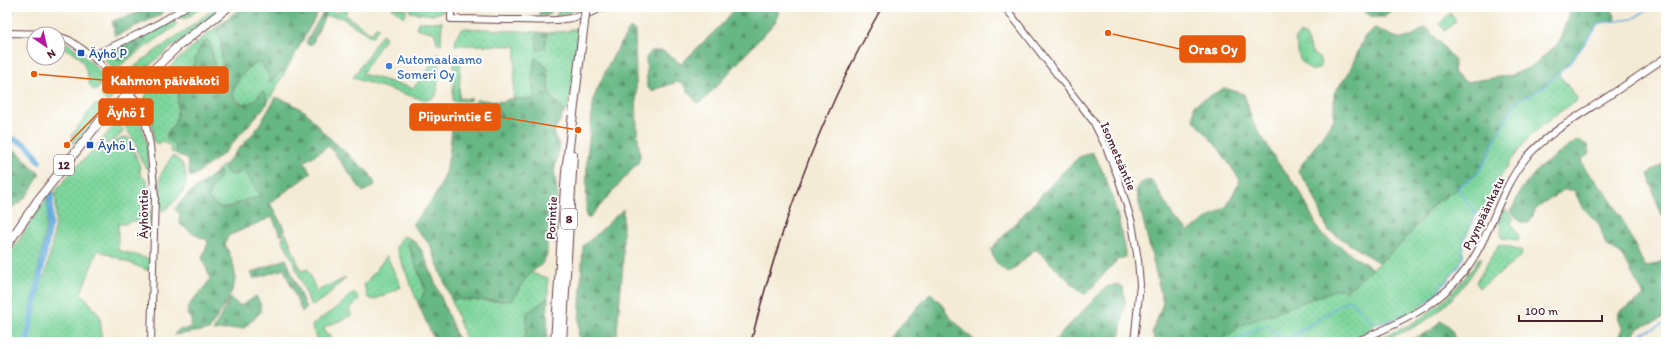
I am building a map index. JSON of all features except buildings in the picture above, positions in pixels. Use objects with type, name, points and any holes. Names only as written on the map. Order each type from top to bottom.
[{"type":"highway","name":"12","points":[[7,245],[38,200],[100,121],[177,47],[228,7]]},
{"type":"highway","name":"Porintie","points":[[555,342],[566,172],[586,7]]},
{"type":"highway","name":"Porintie","points":[[562,342],[575,96]]},
{"type":"main road","points":[[92,56],[131,38],[172,16],[184,7]]},
{"type":"main road","points":[[451,7],[451,19],[552,22],[574,19],[595,12],[604,7]]},
{"type":"main road","name":"Isometsäntie","points":[[1006,7],[1093,122],[1106,147],[1118,177],[1132,223],[1138,260],[1140,285],[1134,342]]},
{"type":"main road","points":[[7,33],[26,33]]},
{"type":"main road","name":"Äyhöntie","points":[[66,39],[92,56],[129,92],[141,107],[146,120],[150,145],[155,209],[151,342]]},
{"type":"main road","name":"Pyynpäänkatu","points":[[1355,342],[1410,318],[1426,308],[1451,287],[1477,252],[1508,185],[1526,158],[1551,134],[1666,57]]},
{"type":"green space","points":[[142,7],[167,7],[160,15],[115,36],[112,21],[141,12]]},
{"type":"green space","points":[[191,7],[201,7],[186,19],[180,17],[180,14]]},
{"type":"green space","points":[[216,7],[225,7],[165,52],[135,78],[127,81],[120,79],[144,59]]},
{"type":"green space","points":[[242,7],[246,7],[218,28],[222,68],[222,82],[219,85],[210,43],[207,41],[203,44],[196,56],[190,73],[179,92],[175,123],[167,134],[167,139],[174,145],[177,154],[171,152],[171,147],[162,141],[159,144],[154,142],[152,121],[145,101],[149,89],[172,65]]},
{"type":"green space","points":[[246,7],[321,7],[285,72],[282,71],[269,83],[269,75],[261,63],[257,63],[247,70],[238,80],[233,91],[233,96],[235,99],[240,103],[247,104],[255,99],[262,91],[266,95],[267,104],[223,154],[195,175],[190,177],[187,159],[177,154],[175,145],[167,139],[167,136],[176,119],[179,92],[189,76],[200,48],[207,40],[210,43],[219,84],[222,82],[221,41],[217,32],[218,28]]},
{"type":"green space","points":[[324,7],[328,7],[337,13],[345,7],[349,7],[345,15],[371,33],[377,26],[379,28],[372,37],[340,17],[325,16],[322,12]]},
{"type":"green space","points":[[391,7],[407,9],[405,16],[402,16]]},
{"type":"green space","points":[[410,7],[445,7],[444,11],[432,15],[410,12]]},
{"type":"green space","points":[[540,7],[555,7],[548,16],[539,15]]},
{"type":"green space","points":[[560,7],[581,7],[580,9],[556,16]]},
{"type":"green space","points":[[736,7],[779,7],[777,20],[702,102],[697,103],[682,83],[677,82],[651,91],[647,87],[646,58],[651,51],[663,51],[681,64],[725,21]]},
{"type":"green space","points":[[1356,7],[1393,7],[1385,17],[1373,17]]},
{"type":"green space","points":[[1571,7],[1610,7],[1615,16],[1614,21],[1600,23],[1570,63],[1544,87],[1516,102],[1495,139],[1485,162],[1476,175],[1460,185],[1458,189],[1435,203],[1401,244],[1379,263],[1328,230],[1312,192],[1298,170],[1334,119],[1334,93],[1348,74],[1365,36],[1375,28],[1396,37],[1406,38],[1426,27],[1455,60],[1453,72],[1466,82],[1512,75],[1531,67],[1559,43]]},
{"type":"green space","points":[[324,11],[326,14],[312,44],[308,45],[306,42]]},
{"type":"green space","points":[[1450,13],[1456,21],[1445,31],[1439,24]]},
{"type":"green space","points":[[170,19],[176,23],[176,26],[135,54],[115,70],[107,64],[105,54],[110,50]]},
{"type":"green space","points":[[418,22],[442,22],[441,44],[437,44],[435,33],[416,28]]},
{"type":"green space","points":[[580,27],[572,95],[569,106],[563,115],[562,106],[550,95],[547,67],[535,58],[532,79],[535,100],[513,99],[516,46],[455,45],[457,35],[465,28],[537,32],[537,50],[545,48],[547,33],[566,31]]},
{"type":"green space","points":[[630,28],[635,31],[637,130],[640,156],[638,163],[590,217],[586,217],[587,156],[594,97],[609,63]]},
{"type":"green space","points":[[537,32],[547,33],[545,48],[537,51],[536,37]]},
{"type":"green space","points":[[1300,33],[1306,36],[1311,51],[1320,59],[1321,67],[1312,71],[1300,60],[1295,39]]},
{"type":"green space","points":[[382,34],[386,37],[362,74],[413,88],[424,76],[438,54],[440,54],[437,92],[435,97],[427,100],[414,97],[353,78]]},
{"type":"green space","points":[[144,37],[146,40],[144,44],[122,60],[118,59],[115,54],[137,39]]},
{"type":"green space","points":[[66,42],[91,62],[105,79],[97,90],[93,90],[91,88],[82,61],[71,52],[66,50]]},
{"type":"green space","points":[[454,56],[461,56],[459,98],[472,99],[470,101],[453,101]]},
{"type":"green space","points":[[535,58],[547,67],[550,95],[562,106],[562,116],[554,133],[556,140],[560,145],[554,171],[558,197],[547,240],[547,255],[541,265],[522,283],[513,300],[451,299],[430,245],[412,224],[431,201],[443,180],[449,156],[452,126],[460,120],[468,123],[475,132],[480,128],[498,108],[485,107],[482,104],[482,100],[504,102],[508,99],[535,99],[532,79]]},
{"type":"green space","points":[[257,63],[261,63],[269,75],[269,83],[282,71],[285,72],[267,104],[266,95],[263,92],[252,102],[243,104],[233,96],[235,86],[244,72]]},
{"type":"green space","points":[[1558,73],[1577,98],[1576,102],[1564,109],[1538,129],[1526,141],[1510,162],[1484,207],[1476,214],[1464,240],[1463,256],[1459,266],[1431,299],[1415,311],[1389,321],[1375,324],[1368,332],[1345,342],[1218,342],[1244,324],[1342,287],[1345,292],[1401,244],[1435,203],[1458,189],[1460,185],[1476,175],[1485,162],[1495,139],[1516,102],[1544,87]]},
{"type":"green space","points":[[109,83],[113,93],[109,103],[101,97],[101,94]]},
{"type":"green space","points":[[1224,88],[1244,94],[1253,122],[1278,163],[1299,189],[1320,233],[1373,269],[1345,292],[1341,288],[1244,324],[1218,342],[1156,342],[1152,334],[1163,303],[1136,190],[1139,184],[1152,180],[1175,219],[1189,231],[1227,206],[1240,180],[1219,149],[1194,120],[1194,105]]},
{"type":"green space","points":[[276,97],[291,103],[306,112],[324,133],[369,173],[375,185],[363,192],[329,146],[304,162],[311,173],[270,203],[285,230],[283,235],[280,235],[272,217],[228,236],[225,244],[235,271],[235,280],[228,299],[209,330],[174,335],[179,329],[183,330],[190,327],[191,320],[187,315],[190,304],[208,283],[210,278],[202,257],[208,243],[207,240],[199,237],[181,225],[179,221],[180,214],[174,209],[187,195],[218,171],[221,175],[211,189],[209,198],[217,206],[224,208],[229,207],[260,195],[244,171],[234,175],[228,174],[225,169],[227,162],[257,129]]},
{"type":"green space","points":[[476,100],[482,100],[482,104],[490,108],[498,108],[475,132],[472,127],[479,127],[479,119],[454,116],[453,105],[461,106],[474,104]]},
{"type":"green space","points":[[94,105],[98,105],[106,112],[73,144],[72,135]]},
{"type":"green space","points":[[127,112],[133,113],[144,132],[148,154],[148,169],[141,161],[135,143],[122,120],[121,117]]},
{"type":"green space","points":[[115,124],[120,126],[124,131],[112,141],[96,146]]},
{"type":"green space","points":[[126,137],[129,138],[140,167],[140,173],[142,177],[147,180],[151,203],[151,222],[132,221],[125,224],[118,224],[118,250],[150,259],[149,271],[98,250],[81,293],[100,316],[102,342],[7,342],[7,258],[47,197],[48,215],[37,277],[45,276],[55,224],[55,192],[72,171],[93,151]]},
{"type":"green space","points":[[1578,140],[1587,145],[1589,154],[1581,160],[1583,165],[1611,200],[1645,267],[1666,260],[1665,317],[1637,329],[1630,342],[1617,342],[1623,329],[1618,319],[1619,312],[1644,296],[1622,255],[1606,245],[1599,224],[1582,207],[1574,190],[1563,190],[1536,209],[1529,223],[1522,223],[1511,212],[1520,191],[1539,168]]},
{"type":"green space","points":[[7,148],[15,150],[32,168],[40,174],[25,198],[17,205],[12,207],[7,203]]},
{"type":"green space","points":[[1092,152],[1099,163],[1110,189],[1118,217],[1126,257],[1117,260],[1086,294],[1082,293],[1038,251],[1034,250],[1008,273],[997,263],[993,257],[991,249],[1065,170],[1079,157]]},
{"type":"green space","points":[[172,156],[183,165],[186,179],[183,192],[178,199],[162,211],[160,176]]},
{"type":"green space","points":[[227,162],[225,169],[244,171],[261,195],[229,207],[217,206],[213,203],[209,198],[211,189],[218,179],[218,171],[214,174]]},
{"type":"green space","points":[[1662,164],[1666,164],[1666,218],[1661,215],[1648,174]]},
{"type":"green space","points":[[623,209],[623,265],[616,342],[578,342],[583,246]]},
{"type":"green space","points":[[1506,210],[1514,218],[1511,223],[1519,236],[1518,240],[1501,237],[1501,227],[1498,223],[1503,211]]},
{"type":"green space","points":[[286,233],[301,271],[308,269],[316,291],[346,278],[325,298],[311,306],[291,256],[282,239]]},
{"type":"green space","points":[[404,236],[412,239],[407,242],[425,289],[423,296],[418,303],[396,248],[400,239]]},
{"type":"green space","points":[[412,239],[421,249],[459,342],[435,342],[418,303],[423,296],[425,289],[407,242]]},
{"type":"green space","points":[[1499,244],[1522,250],[1521,257],[1480,288],[1476,282]]},
{"type":"green space","points":[[387,256],[401,287],[373,300],[368,298],[364,285]]},
{"type":"green space","points":[[1479,258],[1482,258],[1464,285],[1444,307],[1419,325],[1390,337],[1369,342],[1406,327],[1431,311],[1457,287]]},
{"type":"green space","points":[[286,259],[306,309],[302,312],[284,269],[254,279],[251,273]]},
{"type":"green space","points":[[531,273],[548,278],[548,298],[527,313],[524,342],[467,342],[451,299],[489,301],[513,300],[522,283]]},
{"type":"green space","points":[[1117,284],[1123,287],[1125,302],[1119,342],[1053,342],[1106,287]]},
{"type":"green space","points":[[353,292],[357,295],[359,300],[349,309],[352,316],[324,327],[326,335],[329,334],[333,342],[317,342],[312,327],[313,324],[340,305]]},
{"type":"green space","points":[[931,293],[940,302],[950,317],[976,342],[885,342]]},
{"type":"green space","points":[[256,296],[260,303],[261,312],[244,328],[213,331],[230,298],[239,305],[243,305]]},
{"type":"green space","points":[[548,298],[547,342],[524,342],[527,313]]},
{"type":"green space","points":[[1441,320],[1451,328],[1456,342],[1406,342],[1430,331]]},
{"type":"waterway","points":[[7,18],[12,7]]},
{"type":"waterway","points":[[1422,306],[1431,299],[1459,266],[1463,256],[1464,240],[1476,214],[1458,189],[1460,185],[1476,175],[1485,162],[1495,139],[1516,102],[1544,87],[1570,63],[1600,23],[1632,19],[1652,7]]},
{"type":"waterway","points":[[7,137],[26,145],[33,151],[39,161]]},
{"type":"waterway","points":[[27,342],[50,224],[51,193]]},
{"type":"waterway","points":[[1231,342],[1266,325],[1287,340],[1349,299],[1375,324],[1389,321],[1412,312]]},
{"type":"waterway","points":[[1634,342],[1634,337],[1666,323]]},
{"type":"railway","points":[[751,342],[775,255],[805,170],[840,87],[860,46],[882,7]]},
{"type":"place","name":"Oras Oy","points":[[1108,33]]},
{"type":"place","name":"Äyhö P","points":[[81,53]]},
{"type":"place","name":"Automaalaamo Someri Oy","points":[[389,66]]},
{"type":"place","name":"Kahmon päiväkoti","points":[[34,74]]},
{"type":"place","name":"Piipurintie E","points":[[578,130]]},
{"type":"place","name":"Äyhö I","points":[[67,145]]},
{"type":"place","name":"Äyhö L","points":[[90,145]]}]
